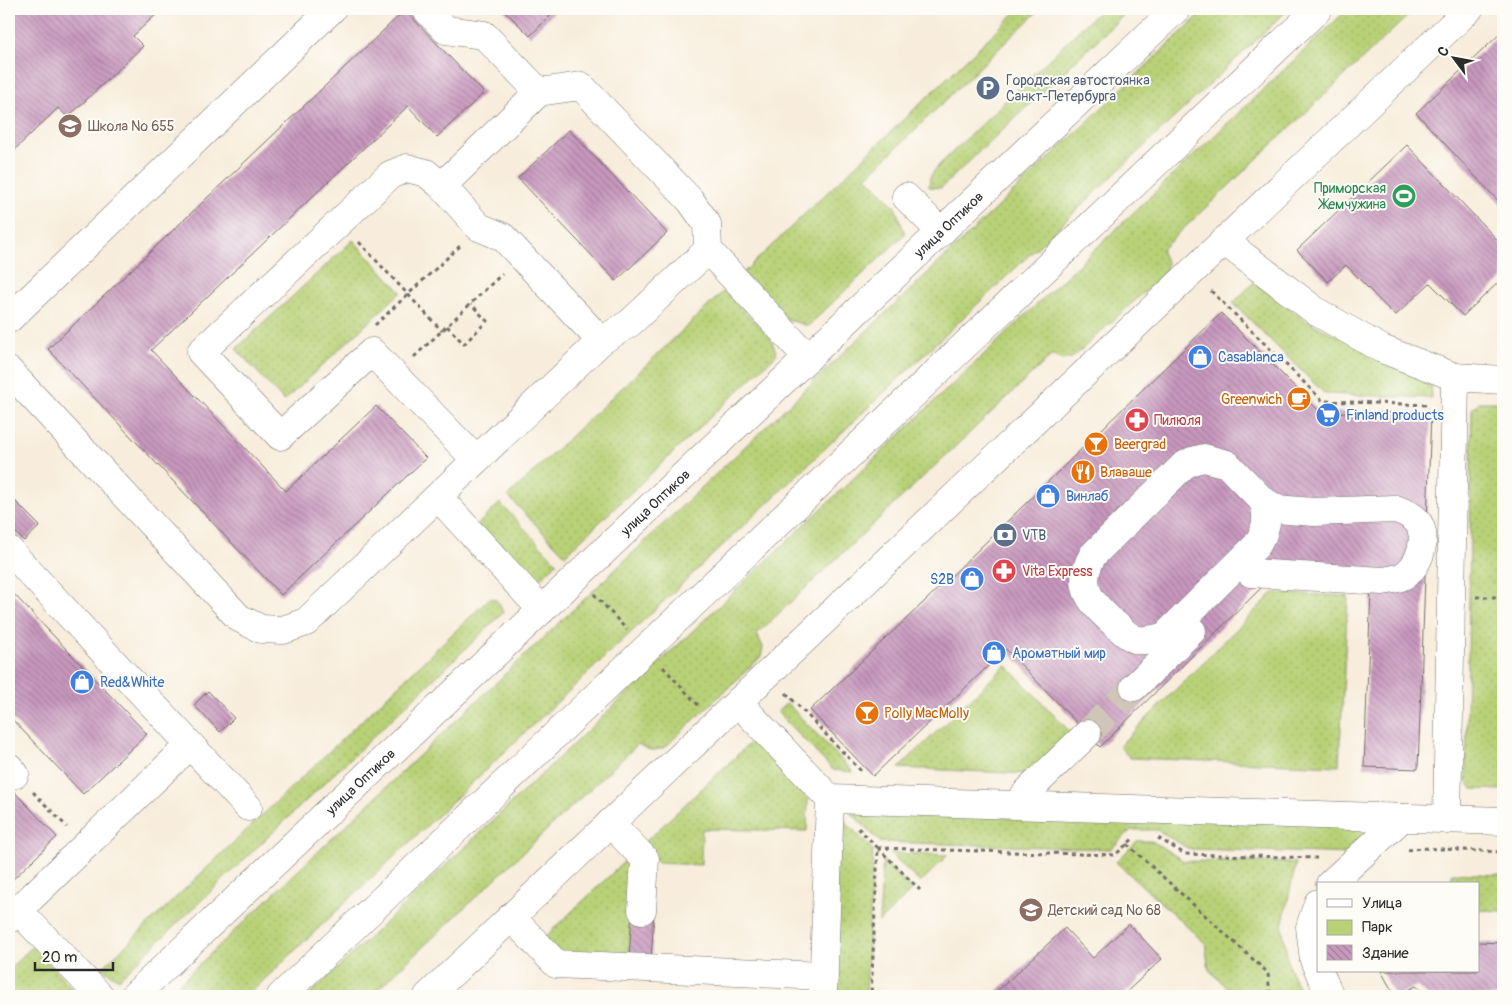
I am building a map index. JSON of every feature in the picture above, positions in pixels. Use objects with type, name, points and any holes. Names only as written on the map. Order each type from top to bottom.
[{"type":"street","points":[[9,319],[332,9]]},
{"type":"street","points":[[426,9],[446,30],[484,35],[539,92]]},
{"type":"street","name":"улица Оптиков","points":[[134,996],[1176,9]]},
{"type":"street","points":[[281,996],[1318,9]]},
{"type":"street","points":[[428,996],[1469,9]]},
{"type":"street","points":[[442,186],[539,92],[581,86],[690,200],[707,224],[708,250],[808,358]]},
{"type":"street","points":[[476,460],[372,352],[280,436],[201,352],[390,175],[407,168],[426,173],[442,186],[479,227],[502,237],[601,341]]},
{"type":"street","points":[[906,198],[941,232]]},
{"type":"street","points":[[1224,241],[1317,312],[1455,387],[1503,380]]},
{"type":"street","points":[[9,371],[239,618],[261,629],[283,630],[306,622],[601,341],[630,323],[708,250]]},
{"type":"street","points":[[1447,820],[1452,565],[1439,523],[1455,387]]},
{"type":"street","points":[[1204,458],[1227,464],[1263,501],[1277,508],[1314,512],[1400,510],[1417,521],[1423,540],[1418,560],[1412,569],[1404,576],[1393,580],[1383,581],[1246,567],[1165,636],[1148,640],[1130,637],[1106,616],[1088,596],[1086,587],[1085,575],[1093,555],[1183,466],[1204,458]]},
{"type":"street","points":[[438,497],[542,610]]},
{"type":"street","points":[[1134,687],[1246,567],[1263,534],[1266,523],[1263,501]]},
{"type":"street","points":[[9,550],[248,807]]},
{"type":"street","points":[[1424,564],[1452,565]]},
{"type":"street","points":[[511,917],[556,964],[823,986],[830,799],[738,702]]},
{"type":"street","points":[[1027,801],[1087,734]]},
{"type":"street","points":[[100,996],[13,914],[190,745]]},
{"type":"street","points":[[830,799],[1027,801],[1503,821]]},
{"type":"street","points":[[1332,882],[1402,818]]},
{"type":"street","points":[[610,824],[645,859],[642,910]]},
{"type":"street","points":[[1317,906],[1310,927],[1314,960],[1317,966]]},
{"type":"street","points":[[1320,972],[1330,996]]},
{"type":"path","points":[[340,222],[442,331]]},
{"type":"path","points":[[372,352],[372,328],[479,227]]},
{"type":"path","points":[[395,375],[521,256]]},
{"type":"path","points":[[1210,290],[1323,401],[1442,405],[1455,387]]},
{"type":"path","points":[[447,326],[464,344],[488,321],[470,304]]},
{"type":"path","points":[[592,592],[630,633]]},
{"type":"path","points":[[1469,596],[1503,597]]},
{"type":"path","points":[[659,663],[699,706]]},
{"type":"path","points":[[12,771],[85,846]]},
{"type":"path","points":[[830,799],[920,890]]},
{"type":"path","points":[[878,848],[1116,855],[1136,836]]},
{"type":"path","points":[[1154,836],[1185,854],[1357,859]]},
{"type":"path","points":[[1127,844],[1268,973],[1270,996]]},
{"type":"path","points":[[871,996],[878,848]]},
{"type":"path","points":[[1403,851],[1421,848],[1503,852]]},
{"type":"green space","points":[[1019,9],[1040,9],[866,177],[895,207],[905,234],[808,326],[786,319],[742,274]]},
{"type":"green space","points":[[1101,9],[1130,9],[941,188],[929,187],[930,177],[937,167]]},
{"type":"green space","points":[[1206,9],[1289,9],[247,996],[166,996]]},
{"type":"green space","points":[[1348,9],[1415,9],[1161,250],[1167,263],[1166,272],[1072,358],[1062,360],[1052,355],[757,634],[763,647],[761,657],[665,747],[651,750],[638,744],[371,996],[308,996]]},
{"type":"green space","points":[[353,240],[401,292],[284,401],[236,349]]},
{"type":"green space","points":[[1254,282],[1308,322],[1432,380],[1431,398],[1325,394],[1233,303]]},
{"type":"green space","points":[[724,291],[770,337],[777,354],[565,555],[508,496]]},
{"type":"green space","points":[[1479,402],[1503,402],[1503,790],[1472,789],[1466,781],[1472,409]]},
{"type":"green space","points":[[500,503],[557,563],[539,580],[522,572],[477,525]]},
{"type":"green space","points":[[1273,593],[1348,596],[1339,766],[1130,758],[1119,746]]},
{"type":"green space","points":[[490,598],[498,602],[503,613],[119,979],[102,968]]},
{"type":"green space","points":[[1006,665],[1072,734],[1029,774],[899,768]]},
{"type":"green space","points":[[787,703],[853,772],[833,770],[777,712]]},
{"type":"green space","points":[[752,741],[808,799],[807,831],[702,829],[701,865],[657,863],[640,847]]},
{"type":"green space","points":[[841,803],[1390,823],[1356,854],[1189,849],[1157,830],[1131,830],[1111,849],[880,842]]},
{"type":"green space","points":[[833,809],[873,850],[866,996],[827,996]]},
{"type":"green space","points":[[1137,841],[1152,841],[1184,861],[1296,863],[1282,926],[1289,967],[1302,996],[1236,996],[1209,970],[1205,943],[1116,862]]},
{"type":"green space","points":[[890,853],[948,855],[920,883]]},
{"type":"green space","points":[[629,857],[635,862],[629,960],[566,958],[543,939]]},
{"type":"green space","points":[[883,860],[912,890],[879,922]]},
{"type":"green space","points":[[1452,873],[1503,875],[1503,911],[1480,910],[1480,882],[1452,882]]},
{"type":"green space","points":[[33,946],[79,996],[9,996],[9,969]]},
{"type":"building","points":[[9,9],[162,9],[133,36],[143,46],[68,117],[58,108],[9,155]]},
{"type":"building","points":[[503,9],[553,9],[555,11],[530,36]]},
{"type":"building","points":[[405,10],[484,93],[437,137],[408,106],[151,350],[286,491],[376,406],[426,458],[281,595],[48,349]]},
{"type":"building","points":[[1503,31],[1503,206],[1416,113]]},
{"type":"building","points":[[569,130],[667,233],[616,281],[518,178]]},
{"type":"building","name":"Приморская Жемчужина","points":[[1407,145],[1503,246],[1503,278],[1463,316],[1430,283],[1395,316],[1346,265],[1328,282],[1297,250]]},
{"type":"building","points":[[1221,313],[1320,412],[1431,413],[1418,769],[1364,767],[1371,589],[1264,585],[1100,747],[1006,649],[873,776],[810,710],[943,584]]},
{"type":"building","points":[[10,496],[40,526],[24,541],[9,526]]},
{"type":"building","points":[[9,589],[147,734],[83,794],[9,716]]},
{"type":"building","points":[[208,691],[234,718],[220,732],[194,705]]},
{"type":"building","points":[[9,786],[57,837],[9,883]]},
{"type":"building","points":[[632,909],[654,911],[651,961],[629,960]]},
{"type":"building","points":[[1129,924],[1162,959],[1122,996],[992,996],[1065,928],[1093,958]]},
{"type":"building","points":[[1480,942],[1503,943],[1503,996],[1428,996],[1416,986],[1395,996],[1382,972],[1480,972]]},
{"type":"tunnel","points":[[1087,734],[1134,687]]},
{"type":"place","name":"Городская автостоянка Санкт-Петербурга","points":[[988,88]]},
{"type":"place","name":"Школа № 655","points":[[70,126]]},
{"type":"place","name":"Приморская Жемчужина","points":[[1404,196]]},
{"type":"place","name":"Casablanca","points":[[1200,357]]},
{"type":"place","name":"Greenwich","points":[[1299,399]]},
{"type":"place","name":"Finland products","points":[[1328,415]]},
{"type":"place","name":"Пилюля","points":[[1137,420]]},
{"type":"place","name":"Beergrad","points":[[1096,444]]},
{"type":"place","name":"Влаваше","points":[[1083,472]]},
{"type":"place","name":"Винлаб","points":[[1048,496]]},
{"type":"place","name":"VTB","points":[[1005,535]]},
{"type":"place","name":"Vita Express","points":[[1004,571]]},
{"type":"place","name":"S2B","points":[[972,579]]},
{"type":"place","name":"Ароматный мир","points":[[994,653]]},
{"type":"place","name":"Red&White","points":[[82,682]]},
{"type":"place","name":"Polly MacMolly","points":[[867,713]]},
{"type":"place","name":"Детский сад № 68","points":[[1031,910]]}]
